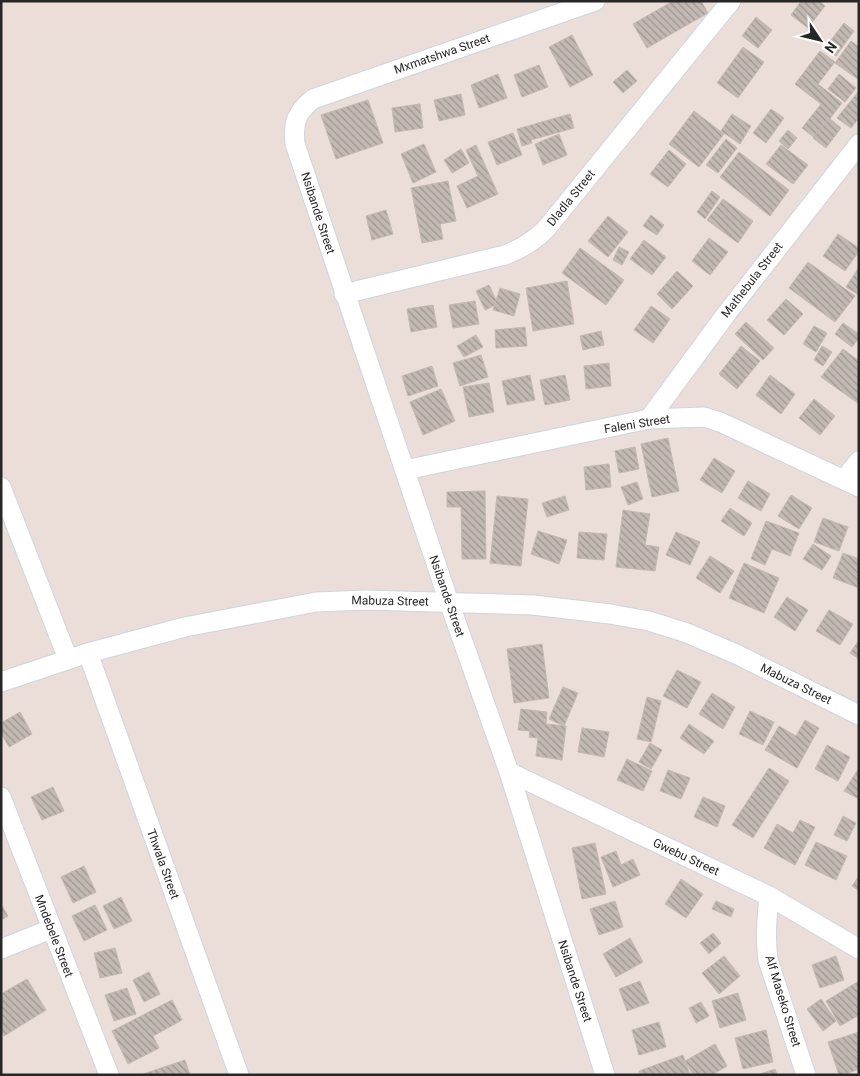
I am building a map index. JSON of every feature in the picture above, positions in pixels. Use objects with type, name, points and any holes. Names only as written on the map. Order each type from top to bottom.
[{"type":"street","name":"Mxmatshwa Street","points":[[297,118],[301,110],[313,99],[335,90],[595,1]]},
{"type":"street","name":"Dladla Street","points":[[344,294],[505,256],[535,240],[546,229],[731,1]]},
{"type":"street","name":"Nsibande Street","points":[[297,118],[294,131],[296,144],[344,294],[509,772],[605,1075]]},
{"type":"street","name":"Mathebula Street","points":[[649,420],[726,313],[859,144]]},
{"type":"street","name":"Faleni Street","points":[[405,470],[649,420],[704,417],[720,422],[852,484]]},
{"type":"street","points":[[852,484],[859,461]]},
{"type":"street","points":[[1,487],[68,659]]},
{"type":"street","name":"Mabuza Street","points":[[1,682],[88,653],[185,628],[316,602],[366,600],[533,605],[610,614],[650,621],[687,633],[736,654],[859,714]]},
{"type":"street","name":"Thwala Street","points":[[88,653],[238,1075]]},
{"type":"street","name":"Gwebu Street","points":[[509,772],[769,896],[859,949]]},
{"type":"street","name":"Mndebele Street","points":[[1,798],[109,1075]]},
{"type":"street","name":"Alf Maseko Street","points":[[769,896],[766,927],[768,960],[806,1075]]},
{"type":"street","points":[[1,949],[51,929]]},
{"type":"building","points":[[673,1],[701,1],[708,13],[647,48],[633,24]]},
{"type":"building","points":[[801,1],[819,1],[825,6],[808,28],[791,15]]},
{"type":"building","points":[[756,17],[772,30],[758,48],[742,36]]},
{"type":"building","points":[[844,23],[854,31],[836,56],[825,48]]},
{"type":"building","points":[[572,35],[593,75],[570,87],[549,47]]},
{"type":"building","points":[[851,41],[859,47],[859,80],[835,63]]},
{"type":"building","points":[[743,47],[764,62],[738,98],[717,83]]},
{"type":"building","points":[[820,51],[835,62],[818,84],[842,103],[815,138],[802,128],[821,104],[795,84]]},
{"type":"building","points":[[539,65],[548,87],[522,97],[514,75]]},
{"type":"building","points":[[627,70],[637,81],[623,93],[613,82]]},
{"type":"building","points":[[498,74],[507,98],[479,108],[471,85]]},
{"type":"building","points":[[839,74],[856,88],[845,102],[828,89]]},
{"type":"building","points":[[858,92],[859,118],[851,128],[837,118]]},
{"type":"building","points":[[461,94],[465,115],[439,121],[434,100]]},
{"type":"building","points":[[368,100],[383,143],[336,159],[321,115]]},
{"type":"building","points":[[420,104],[423,128],[395,132],[392,108]]},
{"type":"building","points":[[771,109],[784,118],[766,143],[753,133]]},
{"type":"building","points":[[694,111],[724,134],[699,167],[669,144]]},
{"type":"building","points":[[570,114],[574,128],[531,140],[532,143],[522,146],[517,129]]},
{"type":"building","points":[[732,114],[751,126],[740,144],[721,131]]},
{"type":"building","points":[[829,118],[841,128],[826,148],[813,138]]},
{"type":"building","points":[[788,130],[797,138],[788,149],[779,141]]},
{"type":"building","points":[[513,133],[522,155],[497,165],[488,142]]},
{"type":"building","points":[[559,134],[567,155],[543,165],[535,144]]},
{"type":"building","points":[[726,139],[737,148],[718,173],[706,165]]},
{"type":"building","points":[[424,144],[436,172],[413,183],[401,154]]},
{"type":"building","points":[[476,145],[498,194],[467,208],[457,186],[478,176],[466,150]]},
{"type":"building","points":[[781,145],[808,165],[793,184],[766,164]]},
{"type":"building","points":[[461,149],[469,163],[452,173],[444,160]]},
{"type":"building","points":[[669,150],[686,164],[668,187],[650,174]]},
{"type":"building","points":[[739,152],[789,190],[770,216],[720,177]]},
{"type":"building","points":[[448,181],[456,221],[440,224],[443,239],[422,243],[411,188]]},
{"type":"building","points":[[712,191],[720,197],[705,219],[697,212]]},
{"type":"building","points":[[723,199],[753,221],[738,243],[707,220]]},
{"type":"building","points":[[386,210],[393,234],[372,240],[366,216]]},
{"type":"building","points":[[651,215],[664,225],[657,235],[643,226]]},
{"type":"building","points":[[608,216],[628,232],[608,257],[588,241]]},
{"type":"building","points":[[838,234],[859,248],[859,251],[845,271],[823,256]]},
{"type":"building","points":[[709,238],[728,252],[710,275],[692,261]]},
{"type":"building","points":[[644,240],[666,257],[652,275],[630,259]]},
{"type":"building","points":[[619,247],[629,252],[622,265],[613,260]]},
{"type":"building","points":[[580,248],[624,280],[606,305],[562,273]]},
{"type":"building","points":[[808,262],[855,296],[835,322],[789,288]]},
{"type":"building","points":[[859,267],[859,295],[846,287]]},
{"type":"building","points":[[677,271],[693,286],[672,309],[657,294]]},
{"type":"building","points":[[567,281],[574,324],[533,331],[526,288]]},
{"type":"building","points":[[489,285],[498,304],[485,310],[476,291]]},
{"type":"building","points":[[500,288],[520,294],[514,316],[493,310]]},
{"type":"building","points":[[786,299],[803,314],[784,335],[767,320]]},
{"type":"building","points":[[475,301],[479,324],[453,328],[449,305]]},
{"type":"building","points":[[433,305],[437,327],[411,332],[407,309]]},
{"type":"building","points":[[651,306],[670,319],[653,343],[634,330]]},
{"type":"building","points":[[746,322],[774,348],[763,360],[735,334]]},
{"type":"building","points":[[843,323],[859,334],[859,338],[852,347],[835,334]]},
{"type":"building","points":[[814,326],[827,333],[816,352],[803,344]]},
{"type":"building","points":[[525,327],[527,346],[496,348],[495,330]]},
{"type":"building","points":[[601,331],[604,345],[583,350],[580,336]]},
{"type":"building","points":[[476,335],[483,347],[464,357],[457,346]]},
{"type":"building","points":[[741,346],[760,361],[737,389],[719,374]]},
{"type":"building","points":[[822,346],[832,352],[823,366],[814,360]]},
{"type":"building","points":[[843,349],[859,361],[859,404],[821,377]]},
{"type":"building","points":[[481,355],[488,377],[460,386],[453,363]]},
{"type":"building","points":[[609,363],[611,386],[586,389],[584,366]]},
{"type":"building","points":[[432,366],[438,386],[408,396],[402,376]]},
{"type":"building","points":[[530,375],[535,400],[507,405],[502,381]]},
{"type":"building","points":[[565,375],[570,400],[545,405],[540,380]]},
{"type":"building","points":[[770,375],[795,394],[781,414],[756,395]]},
{"type":"building","points":[[489,383],[494,412],[469,417],[463,387]]},
{"type":"building","points":[[441,389],[455,421],[423,435],[410,402]]},
{"type":"building","points":[[814,399],[835,416],[820,435],[799,418]]},
{"type":"building","points":[[668,438],[679,491],[652,497],[641,444]]},
{"type":"building","points":[[635,447],[639,469],[619,473],[615,451]]},
{"type":"building","points":[[714,458],[735,471],[722,493],[700,480]]},
{"type":"building","points":[[609,464],[611,487],[586,490],[584,467]]},
{"type":"building","points":[[748,481],[770,494],[761,511],[738,498]]},
{"type":"building","points":[[637,482],[643,499],[628,505],[621,487]]},
{"type":"building","points":[[485,491],[486,559],[462,559],[461,507],[447,507],[447,492]]},
{"type":"building","points":[[791,495],[812,508],[799,529],[778,516]]},
{"type":"building","points":[[497,496],[528,499],[521,566],[490,563]]},
{"type":"building","points":[[565,496],[569,510],[547,517],[542,503]]},
{"type":"building","points":[[730,508],[752,523],[744,536],[721,521]]},
{"type":"building","points":[[623,510],[650,514],[645,545],[659,547],[655,571],[616,567]]},
{"type":"building","points":[[823,518],[848,527],[839,551],[814,542]]},
{"type":"building","points":[[766,521],[799,533],[790,556],[772,549],[765,565],[751,559]]},
{"type":"building","points":[[538,531],[567,540],[559,564],[531,554]]},
{"type":"building","points":[[579,532],[607,534],[604,560],[577,558]]},
{"type":"building","points":[[676,532],[700,542],[690,565],[666,555]]},
{"type":"building","points":[[813,544],[831,556],[822,570],[803,559]]},
{"type":"building","points":[[843,553],[859,559],[859,588],[833,578]]},
{"type":"building","points":[[710,556],[734,571],[720,593],[696,578]]},
{"type":"building","points":[[744,563],[779,578],[764,613],[729,598]]},
{"type":"building","points":[[787,597],[808,610],[795,631],[774,617]]},
{"type":"building","points":[[829,610],[853,624],[840,645],[816,631]]},
{"type":"building","points":[[859,640],[859,659],[850,653]]},
{"type":"building","points":[[542,644],[549,698],[514,703],[507,649]]},
{"type":"building","points":[[677,670],[701,682],[687,708],[663,696]]},
{"type":"building","points":[[563,687],[578,693],[564,726],[549,719]]},
{"type":"building","points":[[712,693],[735,707],[723,729],[699,714]]},
{"type":"building","points":[[647,697],[661,701],[651,742],[637,739]]},
{"type":"building","points":[[521,709],[547,712],[546,724],[566,726],[562,760],[536,756],[538,738],[529,737],[530,731],[518,730]]},
{"type":"building","points":[[750,711],[774,722],[763,745],[739,734]]},
{"type":"building","points":[[20,712],[32,734],[9,747],[1,733],[1,723]]},
{"type":"building","points":[[805,720],[819,728],[797,768],[765,750],[779,726],[796,736]]},
{"type":"building","points":[[689,724],[714,741],[704,754],[680,738]]},
{"type":"building","points":[[582,728],[609,732],[604,757],[578,752]]},
{"type":"building","points":[[650,743],[662,750],[651,769],[639,762]]},
{"type":"building","points":[[827,745],[850,757],[838,781],[815,769]]},
{"type":"building","points":[[627,759],[652,771],[643,791],[617,780]]},
{"type":"building","points":[[769,768],[789,781],[753,838],[732,825]]},
{"type":"building","points":[[859,768],[859,799],[844,791]]},
{"type":"building","points":[[668,770],[690,778],[681,799],[660,791]]},
{"type":"building","points":[[53,787],[64,811],[42,820],[31,797]]},
{"type":"building","points":[[703,797],[725,806],[717,827],[694,817]]},
{"type":"building","points":[[843,816],[856,823],[847,841],[834,835]]},
{"type":"building","points":[[800,820],[815,827],[795,865],[764,848],[777,824],[793,833]]},
{"type":"building","points":[[816,842],[847,856],[836,880],[805,865]]},
{"type":"building","points":[[595,843],[606,894],[582,899],[572,848]]},
{"type":"building","points":[[616,851],[621,865],[633,859],[640,875],[613,887],[601,857]]},
{"type":"building","points":[[84,866],[96,892],[73,903],[61,877]]},
{"type":"building","points":[[859,876],[859,891],[852,886]]},
{"type":"building","points":[[681,879],[703,894],[686,918],[665,904]]},
{"type":"building","points":[[121,897],[132,921],[114,929],[103,906]]},
{"type":"building","points":[[615,901],[623,927],[599,935],[590,909]]},
{"type":"building","points":[[716,901],[734,909],[731,917],[712,909]]},
{"type":"building","points":[[1,904],[8,916],[1,920]]},
{"type":"building","points":[[95,905],[107,930],[84,941],[72,916]]},
{"type":"building","points":[[713,933],[721,943],[709,954],[700,943]]},
{"type":"building","points":[[630,938],[643,962],[616,977],[603,954]]},
{"type":"building","points":[[115,948],[122,973],[100,978],[94,953]]},
{"type":"building","points":[[724,956],[740,976],[719,994],[702,973]]},
{"type":"building","points":[[836,956],[844,980],[820,988],[812,965]]},
{"type":"building","points":[[149,972],[160,994],[144,1002],[133,980]]},
{"type":"building","points":[[27,979],[46,1010],[4,1036],[1,1031],[1,994]]},
{"type":"building","points":[[640,981],[649,1003],[627,1011],[619,989]]},
{"type":"building","points":[[859,981],[859,1015],[840,1026],[826,1001]]},
{"type":"building","points":[[127,988],[136,1014],[114,1021],[105,995]]},
{"type":"building","points":[[738,993],[746,1020],[720,1028],[712,1001]]},
{"type":"building","points":[[821,999],[836,1021],[823,1031],[807,1009]]},
{"type":"building","points":[[172,1000],[182,1020],[153,1036],[159,1048],[128,1064],[112,1031]]},
{"type":"building","points":[[701,1002],[709,1016],[696,1023],[689,1008]]},
{"type":"building","points":[[659,1022],[666,1047],[639,1055],[632,1030]]},
{"type":"building","points":[[766,1030],[773,1062],[743,1069],[735,1038]]},
{"type":"building","points":[[859,1032],[859,1069],[839,1075],[828,1042]]},
{"type":"building","points":[[715,1044],[727,1066],[712,1075],[693,1075],[685,1061]]},
{"type":"building","points":[[683,1055],[690,1075],[640,1075],[639,1071]]},
{"type":"building","points":[[185,1060],[190,1075],[143,1075],[143,1074]]},
{"type":"building","points":[[775,1069],[777,1075],[757,1075]]}]
